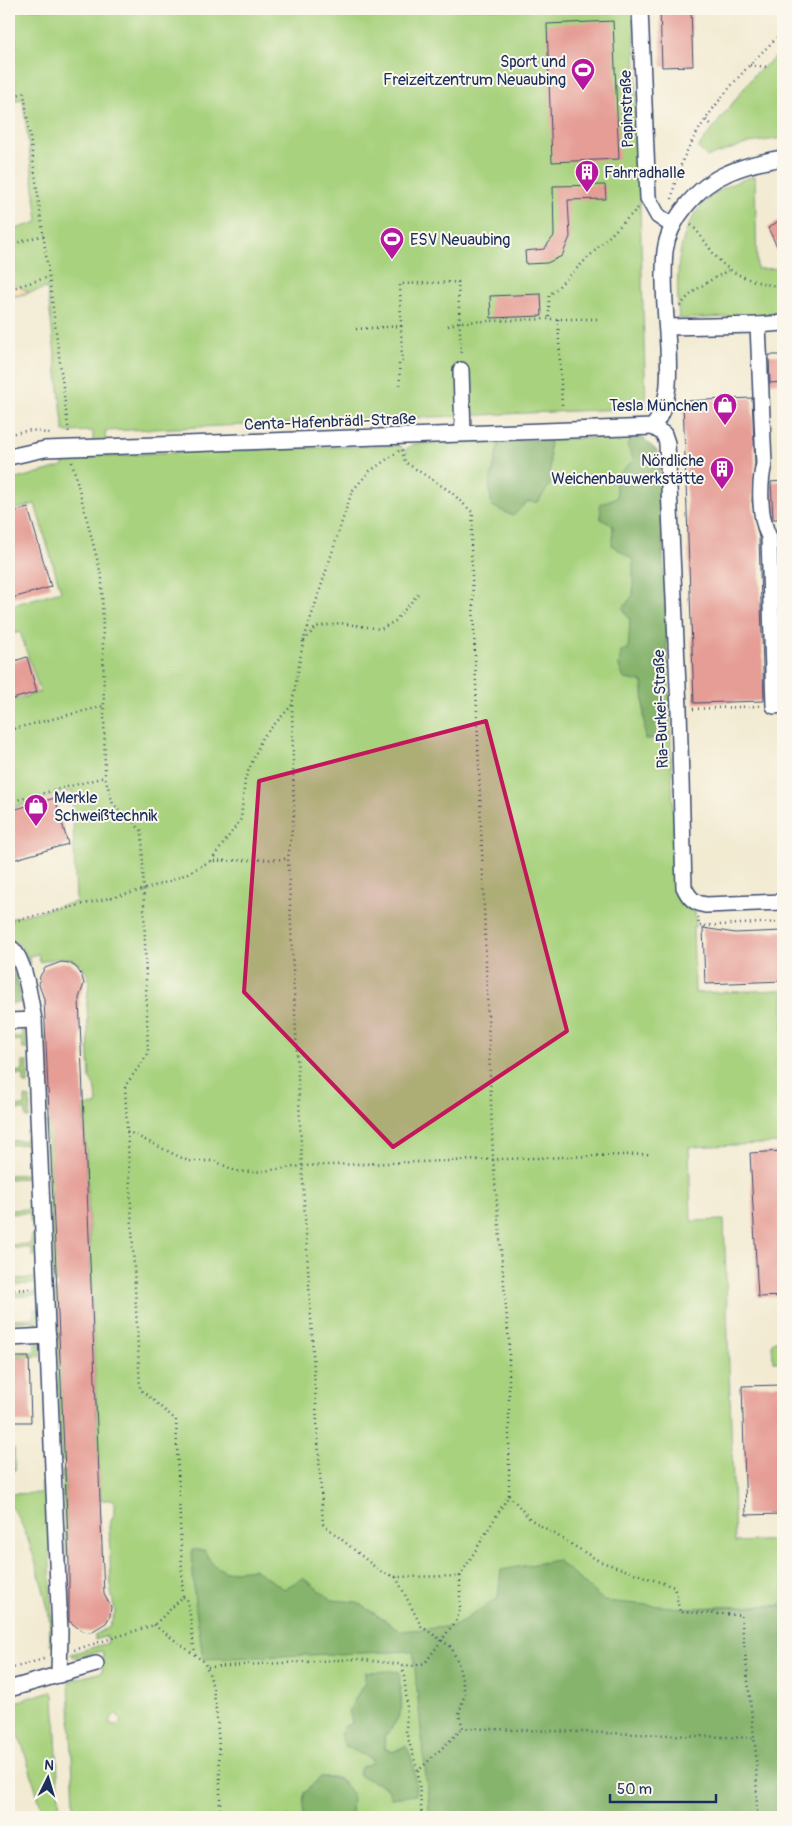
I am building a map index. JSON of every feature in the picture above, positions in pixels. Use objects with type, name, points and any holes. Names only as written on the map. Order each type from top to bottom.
[{"type":"street","name":"Papinstraße","points":[[640,9],[647,87],[650,158],[648,198]]},
{"type":"street","points":[[653,427],[662,413],[670,388],[665,250],[674,222],[706,187],[727,173],[783,158]]},
{"type":"street","points":[[648,198],[658,216],[674,222]]},
{"type":"street","points":[[667,327],[783,323]]},
{"type":"street","points":[[758,324],[764,464],[761,476],[764,526],[769,537],[779,705]]},
{"type":"street","points":[[461,370],[462,433]]},
{"type":"street","name":"Centa-Hafenbrädl-Straße","points":[[9,457],[69,442],[99,447],[402,442],[462,433],[653,427]]},
{"type":"street","name":"Ria-Burkei-Straße","points":[[653,427],[664,434],[667,443],[679,709],[684,887],[688,896],[697,903]]},
{"type":"street","points":[[697,903],[706,905],[783,902]]},
{"type":"street","points":[[9,947],[17,953],[28,989],[34,1020],[48,1336],[60,1654],[59,1675]]},
{"type":"street","points":[[9,1021],[34,1020]]},
{"type":"street","points":[[9,1338],[48,1336]]},
{"type":"street","points":[[9,1689],[96,1664]]},
{"type":"path","points":[[783,32],[749,65],[719,101],[680,165],[674,222],[694,228],[719,260],[731,269],[747,278],[783,286]]},
{"type":"path","points":[[749,65],[766,67]]},
{"type":"path","points":[[9,97],[24,93],[69,442],[102,578],[105,777],[113,804],[142,831],[148,1054],[125,1086],[140,1389],[176,1420],[183,1597],[154,1625],[9,1669]]},
{"type":"path","points":[[706,120],[713,126]]},
{"type":"path","points":[[550,319],[548,296],[648,198]]},
{"type":"path","points":[[9,245],[43,235]]},
{"type":"path","points":[[667,327],[688,297],[702,284],[731,269]]},
{"type":"path","points":[[9,289],[49,277]]},
{"type":"path","points":[[400,385],[398,364],[402,361],[400,284],[458,282],[461,370]]},
{"type":"path","points":[[558,319],[562,405]]},
{"type":"path","points":[[448,326],[459,322],[602,319]]},
{"type":"path","points":[[356,329],[401,326]]},
{"type":"path","points":[[402,442],[352,490],[303,642],[292,705],[294,814],[288,859],[302,1166],[323,1524],[381,1572],[396,1577],[460,1576]]},
{"type":"path","points":[[208,1667],[357,1659],[403,1666],[425,1663],[459,1614],[460,1576],[508,1495],[509,1342],[493,1158],[471,546],[473,513],[451,492],[405,462],[402,442]]},
{"type":"path","points":[[303,642],[316,627],[340,623],[382,629],[395,621],[418,594]]},
{"type":"path","points":[[211,861],[241,819],[244,779],[262,738],[292,705]]},
{"type":"path","points":[[679,709],[779,705]]},
{"type":"path","points":[[9,730],[104,706]]},
{"type":"path","points":[[9,802],[105,777]]},
{"type":"path","points":[[9,922],[144,890],[178,878],[211,861],[288,859]]},
{"type":"path","points":[[697,903],[699,926],[783,922]]},
{"type":"path","points":[[127,1131],[188,1162],[215,1160],[235,1170],[255,1172],[302,1166],[652,1154]]},
{"type":"path","points":[[508,1495],[530,1519],[599,1562],[674,1587],[680,1612],[741,1614],[754,1738],[757,1817]]},
{"type":"path","points":[[396,1577],[421,1626],[452,1647],[466,1693],[459,1714],[463,1728]]},
{"type":"path","points":[[183,1597],[187,1599],[192,1618],[192,1639],[196,1656]]},
{"type":"path","points":[[154,1625],[208,1667],[216,1709],[220,1817]]},
{"type":"path","points":[[403,1666],[408,1703],[406,1732],[418,1770],[422,1817]]},
{"type":"path","points":[[418,1770],[463,1728],[754,1738]]},
{"type":"highlighted area","points":[[486,721],[567,1031],[393,1147],[244,992],[259,781]]},
{"type":"green space","points":[[11,9],[634,9],[646,408],[105,431],[107,457],[152,453],[399,445],[404,451],[413,444],[500,440],[499,447],[550,445],[549,439],[633,437],[630,442],[634,460],[645,739],[664,738],[664,685],[668,661],[676,895],[683,906],[695,912],[696,926],[693,927],[695,993],[783,990],[783,1143],[689,1147],[691,1221],[724,1220],[735,1542],[783,1540],[783,1605],[683,1608],[260,1656],[414,1651],[430,1817],[351,1817],[352,1811],[343,1782],[335,1777],[321,1777],[304,1793],[303,1817],[77,1817],[76,1808],[74,1808],[69,1681],[102,1672],[103,1652],[75,1658],[71,1654],[108,1643],[107,1636],[95,1640],[95,1635],[109,1627],[115,1612],[111,1592],[109,1526],[114,1514],[114,1500],[100,1500],[84,1106],[97,1105],[96,1090],[90,1079],[87,1003],[89,983],[86,971],[81,964],[62,957],[40,962],[38,954],[29,956],[30,964],[23,948],[9,938],[9,919],[76,902],[72,791],[9,809],[9,702],[40,692],[20,632],[9,635],[9,606],[61,591],[35,504],[9,511],[9,481],[63,466],[63,457],[93,458],[93,431],[64,432],[47,288],[9,298],[9,231],[38,222],[23,99],[9,101],[9,50],[17,48]],"holes":[[[365,1682],[399,1684],[401,1692],[400,1712],[384,1737],[385,1749],[393,1752],[405,1746],[388,1788],[376,1782],[371,1759],[344,1727],[352,1723],[358,1695]],[[116,1713],[121,1721],[118,1725],[110,1724],[111,1719]]]},
{"type":"green space","points":[[783,51],[783,138],[749,143],[707,157],[698,148],[755,74]]},
{"type":"green space","points":[[755,176],[757,269],[783,268],[783,315],[679,319],[678,271],[681,250],[687,230],[696,212],[710,197],[730,185]]},
{"type":"green space","points":[[641,436],[659,453],[668,661],[664,685],[664,738],[645,739],[643,682],[624,679],[619,666],[621,651],[628,649],[630,621],[623,608],[633,595],[633,560],[612,545],[613,526],[601,519],[600,504],[617,497],[615,477],[634,460],[627,445],[633,437]]},
{"type":"green space","points":[[549,439],[551,483],[538,502],[527,502],[513,516],[492,506],[489,487],[500,440]]},
{"type":"green space","points":[[9,961],[15,968],[22,1003],[9,1004]]},
{"type":"green space","points":[[22,1028],[27,1029],[27,1049],[23,1049],[22,1040],[9,1041],[9,1037],[22,1037]]},
{"type":"green space","points":[[46,1037],[49,1113],[46,1112],[43,1038]]},
{"type":"green space","points":[[23,1062],[28,1062],[28,1084],[24,1084],[24,1075],[9,1075],[9,1072],[23,1071]]},
{"type":"green space","points":[[25,1097],[30,1098],[29,1118],[26,1118],[26,1110],[9,1110],[9,1107],[25,1106]]},
{"type":"green space","points":[[50,1122],[57,1283],[53,1283],[46,1123]]},
{"type":"green space","points":[[26,1131],[31,1132],[30,1153],[27,1153],[27,1144],[9,1145],[9,1141],[26,1140]]},
{"type":"green space","points":[[31,1165],[31,1187],[29,1187],[28,1178],[9,1179],[9,1175],[28,1174],[28,1166]]},
{"type":"green space","points":[[29,1200],[34,1201],[33,1222],[30,1222],[30,1213],[9,1214],[9,1210],[29,1209]]},
{"type":"green space","points":[[31,1235],[36,1236],[35,1256],[32,1256],[32,1248],[9,1248],[9,1245],[31,1244]]},
{"type":"green space","points":[[37,1278],[37,1284],[9,1285],[9,1279]]},
{"type":"green space","points":[[53,1291],[57,1291],[65,1462],[61,1460]]},
{"type":"green space","points":[[38,1292],[37,1295],[9,1297],[9,1293]]},
{"type":"green space","points":[[34,1309],[39,1309],[40,1330],[35,1330],[34,1321],[9,1322],[9,1319],[34,1318]]},
{"type":"green space","points":[[781,1341],[783,1353],[781,1353],[781,1363],[773,1361],[772,1343]]},
{"type":"green space","points":[[35,1343],[40,1343],[41,1356],[9,1357],[9,1354],[35,1352]]},
{"type":"green space","points":[[9,1448],[14,1448],[15,1470],[9,1470]]},
{"type":"green space","points":[[62,1471],[65,1471],[69,1557],[66,1558]]},
{"type":"green space","points":[[41,1484],[47,1484],[53,1645],[50,1645],[48,1610],[33,1553],[21,1523],[9,1505],[9,1494],[41,1493]]},
{"type":"green space","points":[[192,1550],[204,1550],[212,1564],[226,1572],[254,1569],[284,1589],[303,1578],[332,1600],[357,1602],[401,1631],[455,1626],[498,1598],[501,1570],[557,1560],[604,1601],[682,1608],[783,1606],[783,1817],[430,1817],[413,1651],[203,1659],[194,1595]]},
{"type":"green space","points":[[365,1672],[400,1672],[401,1711],[393,1726],[384,1737],[385,1749],[393,1752],[406,1746],[413,1764],[416,1795],[391,1798],[388,1788],[358,1775],[361,1767],[372,1763],[371,1759],[345,1746],[340,1734],[344,1727],[352,1723],[349,1710],[365,1682]]},
{"type":"green space","points":[[51,1691],[54,1695],[60,1817],[44,1817],[23,1747],[18,1736],[10,1731],[10,1728],[18,1725],[9,1727],[9,1704]]},
{"type":"green space","points":[[321,1777],[336,1779],[343,1783],[352,1794],[351,1817],[303,1817],[304,1793]]},
{"type":"sand","points":[[9,281],[29,292],[9,298]]},
{"type":"building","points":[[660,9],[691,9],[693,66],[662,67]]},
{"type":"building","name":"Sport und Freizeitzentrum Neuaubing","points":[[613,21],[619,159],[552,162],[547,24]]},
{"type":"building","points":[[605,185],[606,199],[568,200],[570,237],[562,256],[547,263],[526,264],[525,251],[544,249],[554,236],[553,186]]},
{"type":"building","points":[[783,218],[783,259],[768,228]]},
{"type":"building","points":[[541,294],[542,316],[491,318],[490,296]]},
{"type":"building","points":[[769,355],[783,355],[783,382],[770,383]]},
{"type":"building","name":"Nördliche Weichenbauwerkstätte","points":[[752,398],[755,463],[752,501],[759,538],[764,701],[694,703],[683,401]]},
{"type":"building","points":[[783,481],[783,519],[773,519],[771,482]]},
{"type":"building","points":[[28,508],[51,587],[9,599],[9,513]]},
{"type":"building","points":[[27,657],[37,692],[9,700],[9,663]]},
{"type":"building","name":"Merkle Schweißtechnik","points":[[55,798],[68,844],[9,861],[9,811]]},
{"type":"building","points":[[703,928],[735,933],[783,931],[783,981],[705,984]]},
{"type":"building","points":[[61,962],[70,963],[77,968],[84,984],[79,998],[104,1594],[111,1607],[110,1616],[106,1623],[91,1632],[82,1631],[69,1621],[69,1562],[44,999],[39,985],[40,976],[45,968]]},
{"type":"building","points":[[783,1151],[783,1296],[758,1297],[750,1153]]},
{"type":"building","points":[[9,1357],[29,1357],[31,1422],[9,1422]]},
{"type":"building","points":[[783,1385],[783,1514],[746,1515],[742,1386]]},
{"type":"place","name":"Sport und Freizeitzentrum Neuaubing","points":[[583,91]]},
{"type":"place","name":"Fahrradhalle","points":[[587,193]]},
{"type":"place","name":"ESV Neuaubing","points":[[392,260]]},
{"type":"place","name":"Tesla München","points":[[725,426]]},
{"type":"place","name":"Nördliche Weichenbauwerkstätte","points":[[722,490]]},
{"type":"place","name":"Merkle Schweißtechnik","points":[[36,827]]}]
